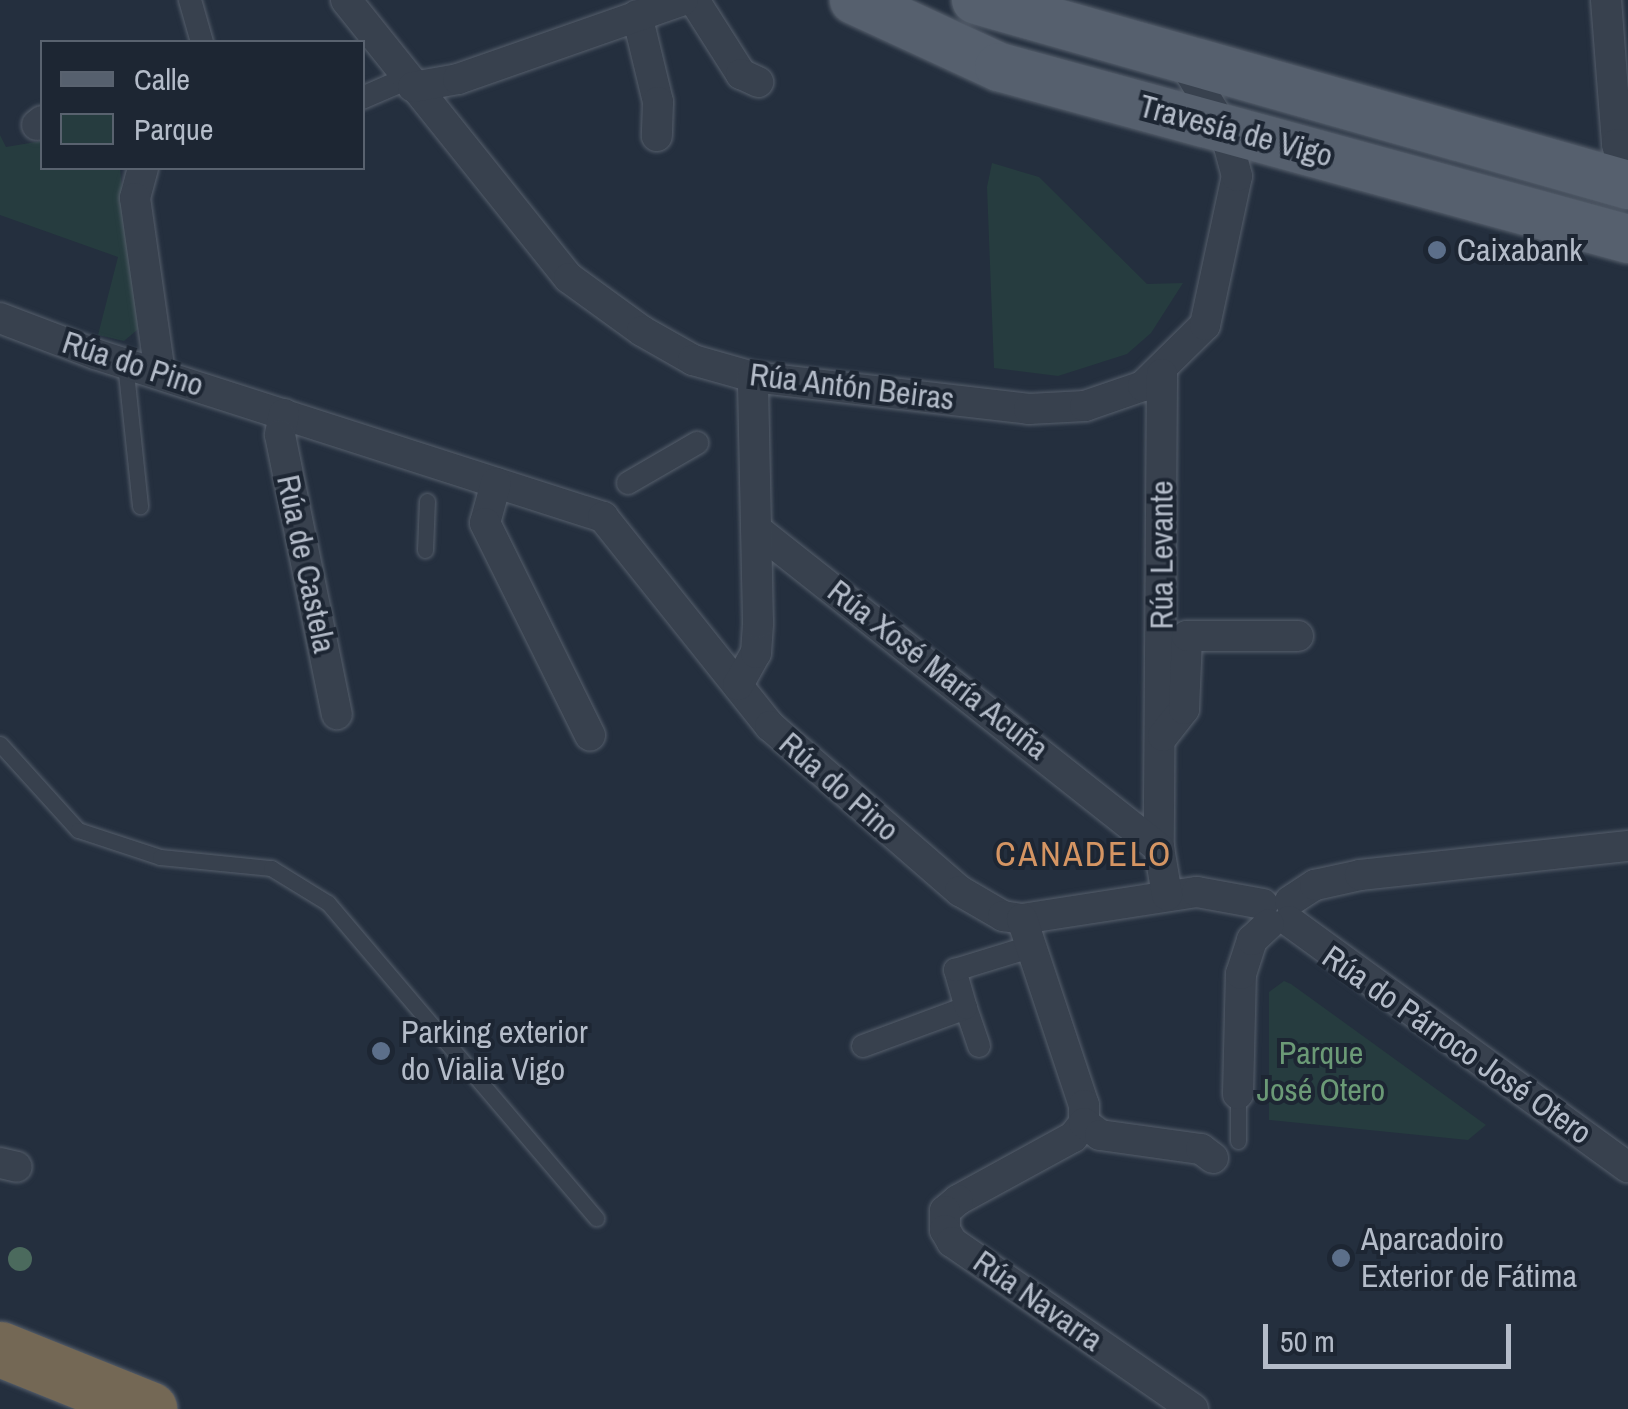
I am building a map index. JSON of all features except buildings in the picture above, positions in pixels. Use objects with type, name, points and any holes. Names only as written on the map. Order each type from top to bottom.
[{"type":"highway","points":[[0,1349],[149,1409]]},
{"type":"highway","points":[[0,1373],[50,1409]]},
{"type":"main road","name":"Travesía de Vigo","points":[[854,0],[999,67],[1628,239]]},
{"type":"main road","name":"Travesía de Vigo","points":[[976,0],[1628,185]]},
{"type":"street","points":[[190,0],[201,40]]},
{"type":"street","name":"Rúa Antón Beiras","points":[[346,0],[410,83],[592,298],[693,360],[753,377],[1057,409],[1112,398],[1162,374],[1212,309],[1237,176],[1224,128],[1182,60]]},
{"type":"street","points":[[365,97],[410,83],[458,79],[682,0]]},
{"type":"street","points":[[694,0],[741,74],[758,82]]},
{"type":"street","points":[[1606,0],[1617,144],[1628,185]]},
{"type":"street","points":[[638,15],[658,102],[657,136]]},
{"type":"street","points":[[1237,176],[1256,152],[1289,144]]},
{"type":"street","points":[[142,170],[135,198],[160,373]]},
{"type":"street","name":"Rúa do Pino","points":[[0,318],[125,363],[603,516],[770,726],[960,891],[1024,934]]},
{"type":"street","name":"Rúa Levante","points":[[1162,374],[1164,736],[1159,848],[1167,895]]},
{"type":"street","points":[[738,685],[756,653],[760,533],[753,377]]},
{"type":"street","name":"Rúa de Castela","points":[[284,414],[280,435],[337,714]]},
{"type":"street","points":[[628,483],[697,442]]},
{"type":"street","points":[[496,483],[485,522],[590,735]]},
{"type":"street","name":"Rúa Xosé María Acuña","points":[[760,533],[1159,848]]},
{"type":"street","name":"Rúa Levante","points":[[1164,736],[1184,709],[1187,636],[1298,636]]},
{"type":"street","points":[[1114,809],[1137,809],[1163,784]]},
{"type":"street","points":[[1238,1094],[1241,974],[1252,940],[1278,912],[1315,885],[1360,875],[1628,846]]},
{"type":"street","points":[[979,1046],[955,970],[1024,934],[1167,895],[1197,892],[1278,912]]},
{"type":"street","name":"Rúa do Párroco José Otero","points":[[1278,912],[1628,1167]]},
{"type":"street","points":[[1024,934],[1084,1105],[1084,1123],[1100,1134],[1226,1150]]},
{"type":"street","points":[[863,1046],[966,1008]]},
{"type":"street","name":"Rúa Navarra","points":[[1084,1123],[1073,1136],[958,1200],[945,1211],[945,1230],[952,1242],[1192,1409]]},
{"type":"lane","points":[[125,363],[140,506]]},
{"type":"lane","points":[[424,550],[427,501]]},
{"type":"lane","points":[[0,744],[78,830],[116,848],[160,857],[271,868],[328,902],[596,1218]]},
{"type":"lane","points":[[1226,1150],[1238,1094]]},
{"type":"green space","points":[[0,135],[6,147],[40,141],[40,170],[120,170],[128,254],[145,288],[143,325],[124,341],[98,335],[118,257],[0,215]]},
{"type":"green space","points":[[992,163],[1039,177],[1147,284],[1183,283],[1151,333],[1127,354],[1058,376],[994,368],[987,187]]},
{"type":"green space","name":"Parque José Otero","points":[[1284,981],[1486,1125],[1468,1140],[1269,1120],[1269,992]]},
{"type":"place","name":"Caixabank","points":[[1437,250]]},
{"type":"place","name":"Parking exterior do Vialia Vigo","points":[[381,1051]]},
{"type":"place","name":"Aparcadoiro Exterior de Fátima","points":[[1341,1258]]},
{"type":"district","name":"CANADELO","points":[[1084,854]]}]
